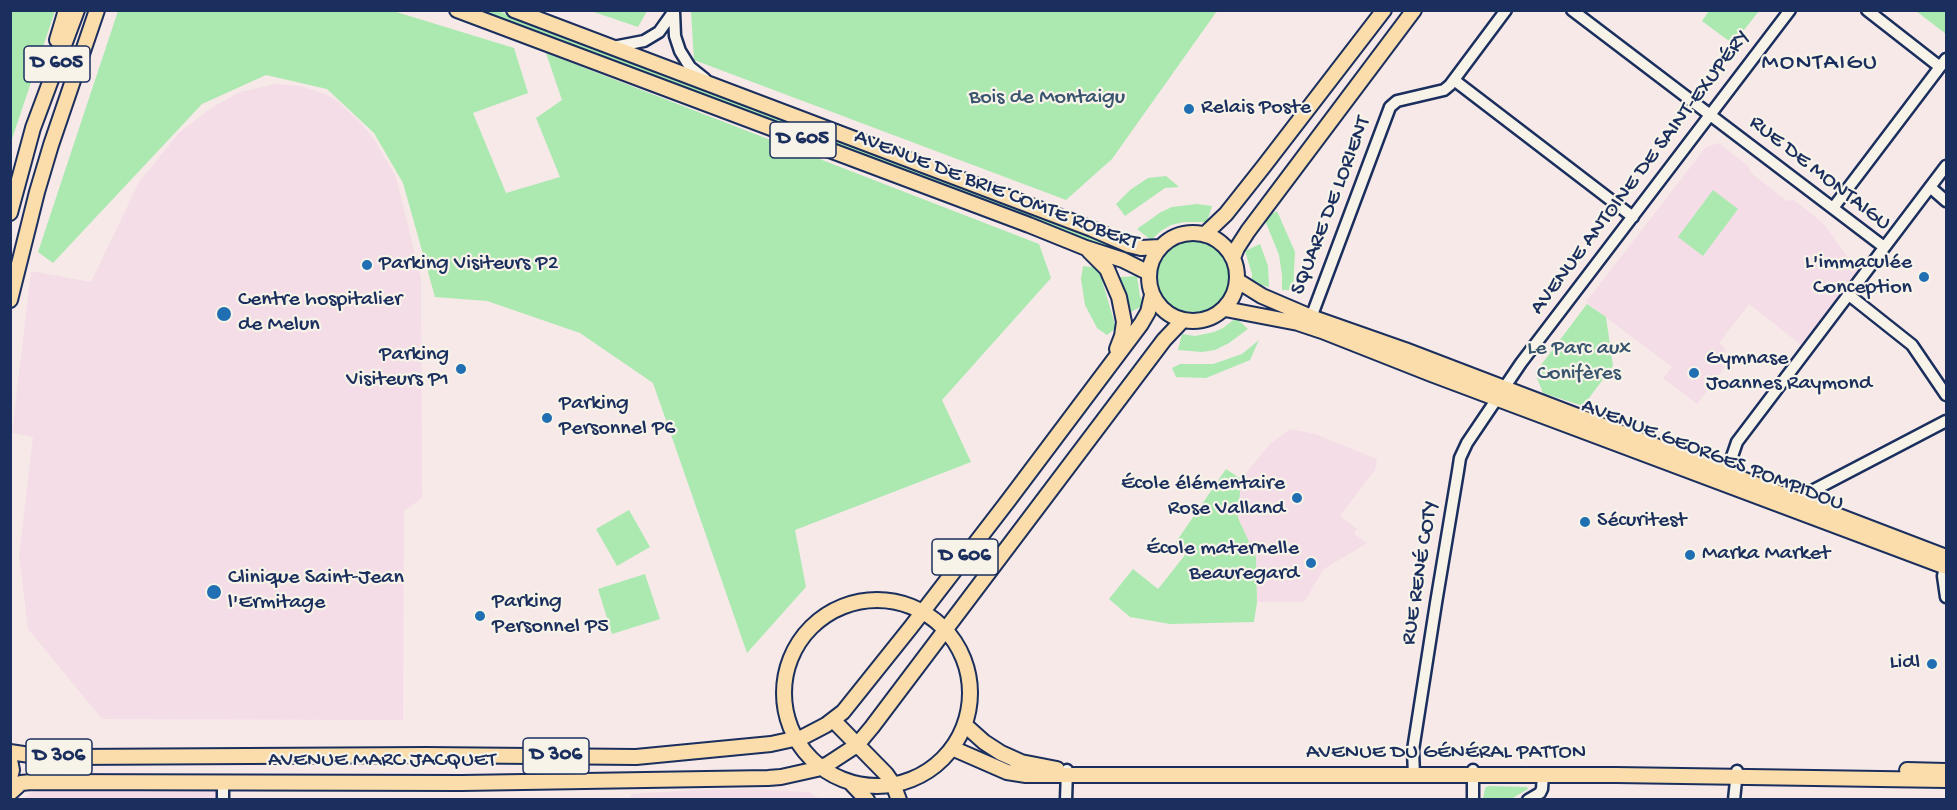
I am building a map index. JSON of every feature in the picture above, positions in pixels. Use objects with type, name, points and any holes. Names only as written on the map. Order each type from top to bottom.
[{"type":"main road","points":[[38,117],[39,101],[66,10]]},
{"type":"main road","name":"D 605","points":[[10,213],[38,117],[77,10]]},
{"type":"main road","name":"D 605","points":[[10,300],[42,173],[97,10]]},
{"type":"main road","name":"AVENUE DE BRIE COMTE ROBERT","points":[[457,10],[1123,260],[1149,273]]},
{"type":"main road","name":"AVENUE DE BRIE COMTE ROBERT","points":[[514,10],[1080,224],[1129,245],[1141,248],[1160,247]]},
{"type":"main road","points":[[1205,234],[1226,213],[1384,10]]},
{"type":"main road","points":[[1233,258],[1248,231],[1414,10]]},
{"type":"main road","points":[[1181,234],[1205,234],[1217,239],[1233,258],[1238,281],[1234,296],[1225,309],[1214,317],[1200,321],[1182,321],[1159,307],[1152,295],[1149,273],[1152,259],[1160,247],[1170,239],[1181,234]]},
{"type":"main road","points":[[1086,248],[1101,261],[1112,278],[1124,314],[1124,329],[1112,362]]},
{"type":"main road","name":"AVENUE GEORGES POMPIDOU","points":[[1238,281],[1309,322],[1431,374],[1439,372],[1500,393],[1946,563]]},
{"type":"main road","name":"D 606","points":[[803,737],[833,720],[850,704],[911,627],[1141,324],[1148,312],[1152,295]]},
{"type":"main road","name":"AVENUE GEORGES POMPIDOU","points":[[1225,309],[1309,322],[1405,350],[1500,393]]},
{"type":"main road","name":"D 606","points":[[828,764],[857,745],[1164,340],[1182,321]]},
{"type":"main road","points":[[863,600],[898,602],[920,610],[940,623],[955,641],[968,673],[970,697],[965,725],[952,748],[942,760],[923,774],[890,785],[855,784],[823,770],[798,744],[785,712],[784,677],[797,644],[820,618],[841,606],[863,600]]},
{"type":"main road","points":[[833,720],[886,774],[899,800]]},
{"type":"main road","name":"AVENUE DU GÉNÉRAL PATTON","points":[[965,725],[993,747],[1021,762],[1066,773]]},
{"type":"main road","points":[[803,737],[867,800]]},
{"type":"main road","name":"AVENUE MARC JACQUET","points":[[10,753],[43,757],[426,755],[636,757],[771,744],[803,737]]},
{"type":"main road","name":"AVENUE DU GÉNÉRAL PATTON","points":[[952,748],[1007,772],[1026,775],[1473,772],[1737,774],[1947,780]]},
{"type":"main road","points":[[10,760],[12,770],[10,778]]},
{"type":"main road","name":"AVENUE MARC JACQUET","points":[[10,793],[21,783],[32,782],[462,783],[768,778],[796,774],[828,764]]},
{"type":"main road","name":"AVENUE DU GÉNÉRAL PATTON","points":[[1473,772],[1543,775],[1947,771]]},
{"type":"street","points":[[1506,10],[1454,80],[1633,217]]},
{"type":"street","name":"RUE DE MONTAIGU","points":[[1572,10],[1884,247],[1737,442],[1725,478]]},
{"type":"street","name":"AVENUE ANTOINE DE SAINT-EXUPÉRY","points":[[1500,393],[1790,10]]},
{"type":"street","points":[[1833,208],[1943,63],[1867,10]]},
{"type":"street","points":[[613,47],[644,41],[659,32],[674,11]]},
{"type":"street","points":[[674,11],[675,36],[680,51],[690,67],[712,84]]},
{"type":"street","name":"SQUARE DE LORIENT","points":[[1309,322],[1390,107],[1397,101],[1444,90],[1454,80]]},
{"type":"street","points":[[1884,247],[1947,166]]},
{"type":"street","points":[[1930,187],[1947,201]]},
{"type":"street","points":[[1849,295],[1912,345],[1947,395]]},
{"type":"street","name":"RUE RENÉ COTY","points":[[1413,772],[1413,750],[1461,458],[1467,443],[1500,393]]},
{"type":"street","points":[[1804,508],[1812,491],[1947,421]]},
{"type":"street","points":[[1946,563],[1943,576],[1947,597]]},
{"type":"street","points":[[1473,772],[1473,800]]},
{"type":"street","points":[[1066,773],[1066,800]]},
{"type":"street","points":[[1734,800],[1737,774]]},
{"type":"street","points":[[1528,800],[1540,793],[1543,775]]},
{"type":"street","points":[[223,782],[223,800]]},
{"type":"shaded area","points":[[276,84],[300,86],[323,93],[336,100],[374,139],[396,177],[421,277],[422,498],[404,511],[403,720],[102,719],[28,629],[19,556],[33,437],[12,433],[31,271],[91,282],[139,182],[179,133],[211,108],[240,92]]},
{"type":"shaded area","points":[[1719,143],[1748,166],[1751,173],[1787,201],[1794,200],[1823,223],[1858,271],[1801,345],[1749,304],[1719,343],[1726,349],[1717,361],[1725,367],[1697,404],[1663,378],[1672,367],[1586,302],[1706,147]]},
{"type":"shaded area","name":"École élémentaire Rose Valland","points":[[1290,429],[1315,434],[1377,459],[1375,470],[1340,516],[1357,529],[1354,534],[1367,543],[1324,569],[1304,602],[1257,602],[1256,557],[1238,518],[1241,479],[1270,444]]},
{"type":"shaded area","points":[[222,788],[222,799],[22,800],[30,793],[43,790]]},
{"type":"shaded area","points":[[752,789],[810,792],[820,799],[629,799],[632,794]]},
{"type":"green space","points":[[390,10],[514,48],[528,93],[473,113],[506,193],[560,177],[536,118],[562,100],[546,53],[1039,244],[1051,278],[942,400],[971,462],[795,530],[806,587],[747,653],[653,383],[580,333],[487,301],[435,297],[403,183],[374,133],[327,89],[266,75],[202,104],[53,263],[38,252],[118,11]]},
{"type":"green space","name":"Bois de Montaigu","points":[[691,10],[1217,11],[1112,159],[1066,200],[694,60]]},
{"type":"green space","points":[[10,11],[55,11],[11,142]]},
{"type":"green space","points":[[468,11],[498,11],[1126,248],[1123,256]]},
{"type":"green space","points":[[591,11],[647,11],[638,27]]},
{"type":"green space","points":[[1709,11],[1759,11],[1733,44],[1702,21]]},
{"type":"green space","points":[[1916,11],[1946,11],[1946,34]]},
{"type":"green space","points":[[1166,176],[1179,187],[1165,188],[1125,216],[1116,204],[1130,190],[1148,178]]},
{"type":"green space","points":[[1713,190],[1738,209],[1703,256],[1678,237]]},
{"type":"green space","points":[[1197,204],[1212,206],[1207,222],[1184,222],[1171,225],[1151,240],[1137,229],[1172,207]]},
{"type":"green space","points":[[1277,211],[1295,252],[1293,290],[1282,290],[1279,255],[1264,218]]},
{"type":"green space","points":[[1195,240],[1209,243],[1222,251],[1230,264],[1233,278],[1230,292],[1222,305],[1209,313],[1195,316],[1181,313],[1168,305],[1160,292],[1157,278],[1160,264],[1168,251],[1181,243]]},
{"type":"green space","points":[[1260,244],[1268,266],[1269,287],[1252,283],[1252,274],[1245,251]]},
{"type":"green space","points":[[1083,266],[1102,268],[1102,280],[1116,328],[1107,335],[1097,328],[1085,305],[1081,279]]},
{"type":"green space","points":[[1137,276],[1144,305],[1129,313],[1120,277]]},
{"type":"green space","name":"Le Parc aux Conifères","points":[[1587,304],[1606,317],[1613,366],[1583,406],[1543,393],[1535,373]]},
{"type":"green space","points":[[1236,318],[1248,329],[1229,343],[1215,350],[1202,352],[1178,350],[1182,334],[1195,336],[1214,332]]},
{"type":"green space","points":[[1259,340],[1250,360],[1206,378],[1176,377],[1172,368],[1180,364],[1213,364],[1242,354]]},
{"type":"green space","points":[[1226,469],[1241,479],[1238,518],[1256,557],[1257,602],[1254,622],[1170,624],[1130,617],[1109,599],[1133,569],[1158,589],[1185,555],[1176,542]]},
{"type":"green space","points":[[629,510],[650,547],[617,566],[596,529]]},
{"type":"green space","points":[[645,574],[660,619],[612,634],[598,589]]},
{"type":"green space","points":[[1488,786],[1527,787],[1528,789],[1511,799],[1483,799],[1485,788]]},
{"type":"place","name":"Relais Poste","points":[[1189,109]]},
{"type":"place","name":"Parking Visiteurs P2","points":[[367,265]]},
{"type":"place","name":"L'immaculée Conception","points":[[1924,277]]},
{"type":"place","name":"Centre hospitalier de Melun","points":[[224,314]]},
{"type":"place","name":"Parking Visiteurs P1","points":[[461,369]]},
{"type":"place","name":"Gymnase Joannes Raymond","points":[[1694,373]]},
{"type":"place","name":"Parking Personnel P6","points":[[547,418]]},
{"type":"place","name":"École élémentaire Rose Valland","points":[[1297,498]]},
{"type":"place","name":"Sécuritest","points":[[1585,522]]},
{"type":"place","name":"Marka Market","points":[[1690,555]]},
{"type":"place","name":"École maternelle Beauregard","points":[[1311,563]]},
{"type":"place","name":"Clinique Saint-Jean l'Ermitage","points":[[214,592]]},
{"type":"place","name":"Parking Personnel P5","points":[[480,616]]},
{"type":"place","name":"Lidl","points":[[1932,664]]},
{"type":"district","name":"MONTAIGU","points":[[1820,64]]}]
